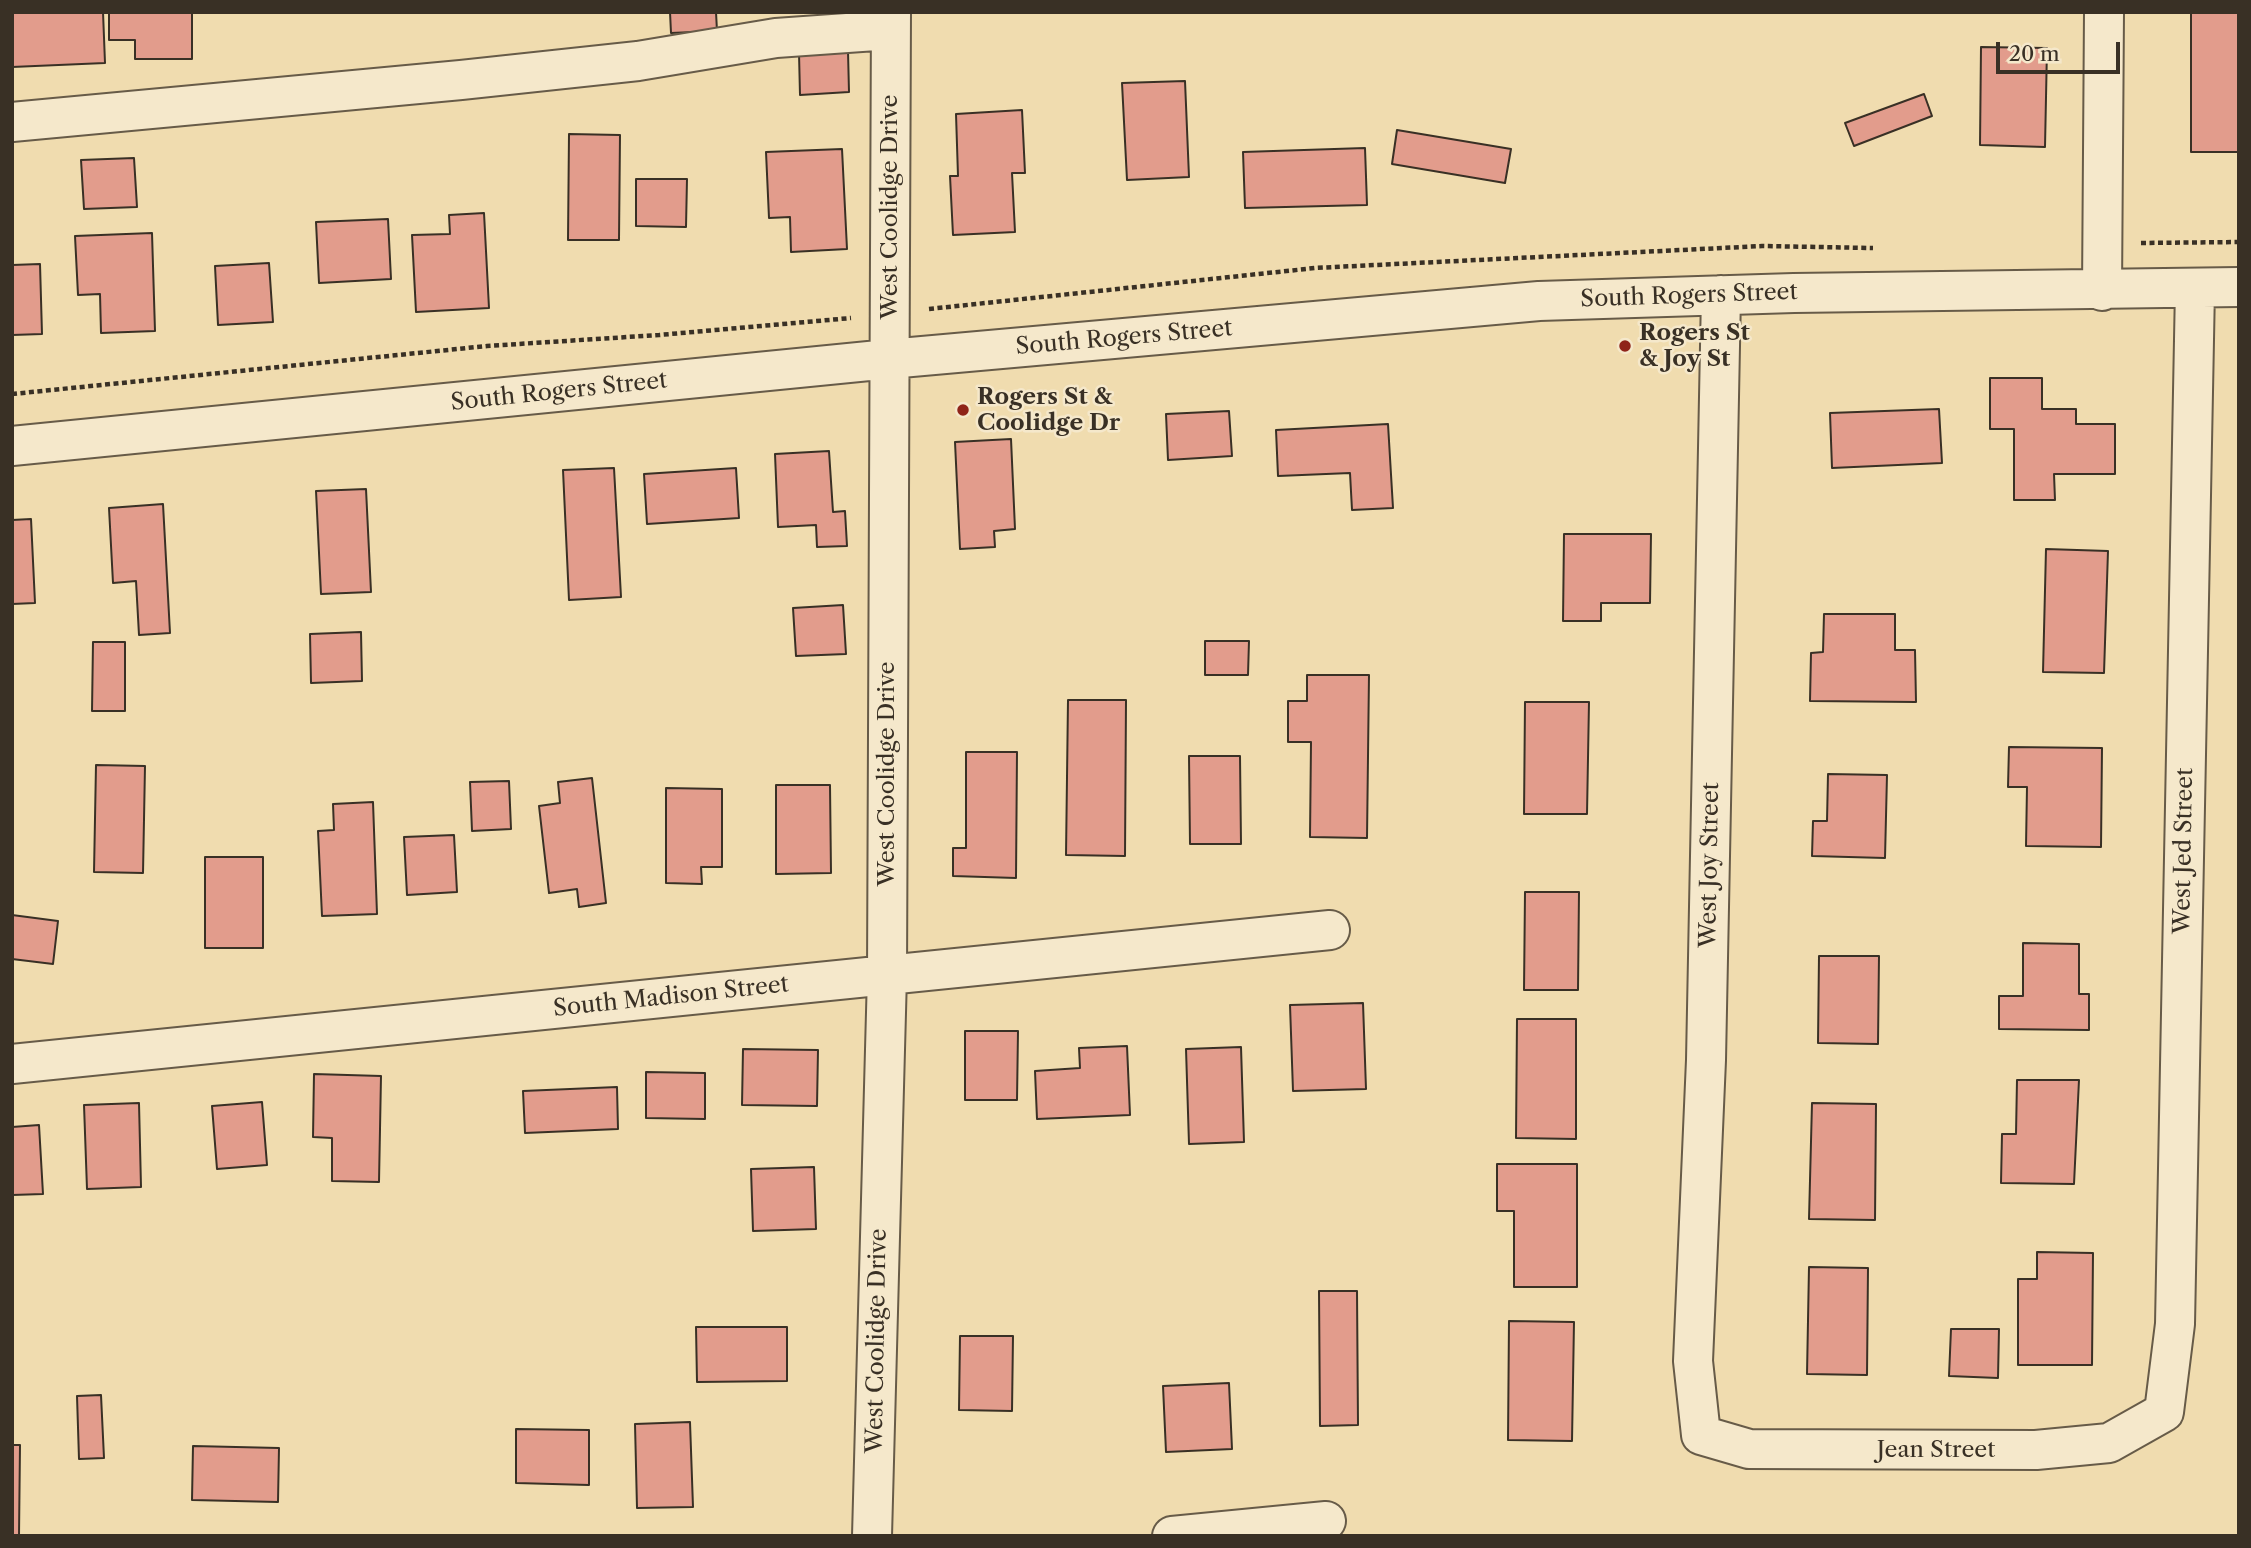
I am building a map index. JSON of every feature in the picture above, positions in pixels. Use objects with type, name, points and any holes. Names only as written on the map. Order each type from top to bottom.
[{"type":"street","points":[[2102,291],[2104,12]]},
{"type":"street","points":[[12,122],[198,107],[302,93],[461,80],[638,61],[890,21]]},
{"type":"street","name":"West Coolidge Drive","points":[[872,1536],[887,975],[890,21]]},
{"type":"street","name":"South Rogers Street","points":[[12,446],[888,359],[1539,301],[1721,295],[2239,287]]},
{"type":"street","name":"West Jed Street","points":[[2164,1412],[2175,1324],[2195,288]]},
{"type":"street","name":"West Joy Street","points":[[1701,1435],[1693,1361],[1706,1060],[1721,295]]},
{"type":"street","name":"South Madison Street","points":[[12,1064],[1330,930]]},
{"type":"street","name":"Jean Street","points":[[1701,1435],[1749,1449],[2036,1450],[2109,1443],[2164,1412]]},
{"type":"street","points":[[1172,1536],[1326,1521]]},
{"type":"path","points":[[2137,243],[2239,242]]},
{"type":"path","points":[[934,309],[1315,268],[1762,246],[1835,248]]},
{"type":"path","points":[[12,394],[47,388],[473,347],[659,335],[861,317]]},
{"type":"building","points":[[12,12],[103,12],[105,63],[12,67]]},
{"type":"building","points":[[109,12],[192,12],[192,59],[135,59],[135,40],[109,40]]},
{"type":"building","points":[[670,12],[716,12],[717,31],[671,33]]},
{"type":"building","points":[[2191,12],[2239,12],[2239,152],[2191,152]]},
{"type":"building","points":[[1981,47],[2047,48],[2045,147],[1980,145]]},
{"type":"building","points":[[848,51],[849,92],[800,95],[799,53]]},
{"type":"building","points":[[1185,81],[1189,177],[1127,180],[1122,83]]},
{"type":"building","points":[[1924,94],[1932,116],[1854,146],[1845,123]]},
{"type":"building","points":[[1022,110],[1025,173],[1012,173],[1015,232],[953,235],[950,176],[958,176],[956,114]]},
{"type":"building","points":[[1397,130],[1511,149],[1505,183],[1392,164]]},
{"type":"building","points":[[569,134],[620,135],[619,240],[568,240]]},
{"type":"building","points":[[1365,148],[1367,205],[1245,208],[1243,152]]},
{"type":"building","points":[[842,149],[847,249],[791,252],[790,217],[769,218],[766,152]]},
{"type":"building","points":[[134,158],[137,207],[84,209],[81,160]]},
{"type":"building","points":[[636,179],[687,179],[686,227],[636,226]]},
{"type":"building","points":[[484,213],[489,308],[416,312],[412,235],[450,234],[449,215]]},
{"type":"building","points":[[388,219],[391,279],[319,283],[316,222]]},
{"type":"building","points":[[152,233],[155,331],[101,333],[100,294],[78,295],[75,236]]},
{"type":"building","points":[[269,263],[273,322],[218,325],[215,266]]},
{"type":"building","points":[[40,264],[42,334],[12,335],[12,265]]},
{"type":"building","points":[[1990,378],[2042,378],[2042,409],[2076,409],[2076,424],[2115,424],[2115,474],[2054,474],[2055,500],[2014,500],[2014,429],[1990,429]]},
{"type":"building","points":[[1939,409],[1942,463],[1832,468],[1830,413]]},
{"type":"building","points":[[1229,411],[1232,456],[1168,460],[1166,414]]},
{"type":"building","points":[[1388,424],[1393,508],[1352,510],[1350,473],[1278,476],[1276,430]]},
{"type":"building","points":[[1011,439],[1015,529],[994,531],[995,547],[960,549],[955,442]]},
{"type":"building","points":[[829,451],[833,512],[845,511],[847,546],[817,547],[816,525],[778,527],[775,454]]},
{"type":"building","points":[[614,468],[621,597],[569,600],[563,470]]},
{"type":"building","points":[[736,468],[739,518],[647,524],[644,474]]},
{"type":"building","points":[[366,489],[371,592],[321,594],[316,491]]},
{"type":"building","points":[[163,504],[170,633],[139,635],[136,581],[113,583],[109,508]]},
{"type":"building","points":[[31,519],[35,603],[12,604],[12,520]]},
{"type":"building","points":[[1564,534],[1651,534],[1650,603],[1601,603],[1601,621],[1563,621]]},
{"type":"building","points":[[2046,549],[2108,551],[2104,673],[2043,672]]},
{"type":"building","points":[[843,605],[846,654],[796,656],[793,608]]},
{"type":"building","points":[[1824,614],[1895,614],[1895,650],[1915,650],[1916,702],[1810,701],[1811,653],[1823,652]]},
{"type":"building","points":[[361,632],[362,681],[311,683],[310,634]]},
{"type":"building","points":[[1205,641],[1249,641],[1248,675],[1205,675]]},
{"type":"building","points":[[93,642],[125,642],[125,711],[92,711]]},
{"type":"building","points":[[1307,675],[1369,675],[1367,838],[1310,837],[1311,742],[1288,742],[1288,701],[1307,701]]},
{"type":"building","points":[[1068,700],[1126,700],[1125,856],[1066,855]]},
{"type":"building","points":[[1525,702],[1589,702],[1587,814],[1524,814]]},
{"type":"building","points":[[2009,747],[2102,748],[2101,847],[2026,846],[2027,787],[2008,787]]},
{"type":"building","points":[[966,752],[1017,752],[1016,878],[953,876],[953,848],[966,848]]},
{"type":"building","points":[[1189,756],[1240,756],[1241,844],[1190,844]]},
{"type":"building","points":[[96,765],[145,766],[143,873],[94,872]]},
{"type":"building","points":[[1828,774],[1887,775],[1885,858],[1812,856],[1813,821],[1827,821]]},
{"type":"building","points":[[592,778],[606,903],[579,907],[577,889],[549,893],[539,806],[560,803],[558,782]]},
{"type":"building","points":[[509,781],[511,829],[472,831],[470,782]]},
{"type":"building","points":[[776,785],[830,785],[831,873],[776,874]]},
{"type":"building","points":[[666,788],[722,789],[722,867],[701,867],[702,884],[666,883]]},
{"type":"building","points":[[373,802],[377,914],[322,916],[318,831],[334,830],[333,804]]},
{"type":"building","points":[[454,835],[457,892],[407,895],[404,837]]},
{"type":"building","points":[[205,857],[263,857],[263,948],[205,948]]},
{"type":"building","points":[[1525,892],[1579,892],[1578,990],[1524,990]]},
{"type":"building","points":[[12,915],[58,921],[53,964],[12,959]]},
{"type":"building","points":[[2023,943],[2079,944],[2079,994],[2089,994],[2089,1030],[1999,1029],[1999,996],[2023,996]]},
{"type":"building","points":[[1819,956],[1879,956],[1878,1044],[1818,1043]]},
{"type":"building","points":[[1363,1003],[1366,1089],[1293,1091],[1290,1005]]},
{"type":"building","points":[[1517,1019],[1576,1019],[1576,1139],[1516,1138]]},
{"type":"building","points":[[965,1031],[1018,1031],[1017,1100],[965,1100]]},
{"type":"building","points":[[1127,1046],[1130,1115],[1037,1119],[1035,1071],[1080,1068],[1079,1048]]},
{"type":"building","points":[[1241,1047],[1244,1142],[1189,1144],[1186,1049]]},
{"type":"building","points":[[743,1049],[818,1050],[817,1106],[742,1105]]},
{"type":"building","points":[[646,1072],[705,1073],[705,1119],[646,1118]]},
{"type":"building","points":[[314,1074],[381,1076],[379,1182],[332,1181],[332,1138],[313,1137]]},
{"type":"building","points":[[2017,1080],[2079,1080],[2074,1184],[2001,1183],[2002,1134],[2016,1134]]},
{"type":"building","points":[[617,1087],[618,1129],[525,1133],[523,1091]]},
{"type":"building","points":[[262,1102],[267,1165],[217,1169],[212,1106]]},
{"type":"building","points":[[139,1103],[141,1187],[87,1189],[84,1105]]},
{"type":"building","points":[[1812,1103],[1876,1104],[1875,1220],[1809,1219]]},
{"type":"building","points":[[39,1125],[43,1194],[12,1195],[12,1127]]},
{"type":"building","points":[[1497,1164],[1577,1164],[1577,1287],[1514,1287],[1514,1211],[1497,1211]]},
{"type":"building","points":[[814,1167],[816,1229],[753,1231],[751,1169]]},
{"type":"building","points":[[2037,1252],[2093,1253],[2092,1365],[2018,1365],[2018,1279],[2037,1279]]},
{"type":"building","points":[[1809,1267],[1868,1268],[1867,1375],[1807,1374]]},
{"type":"building","points":[[1319,1291],[1357,1291],[1358,1425],[1320,1426]]},
{"type":"building","points":[[1509,1321],[1574,1322],[1572,1441],[1508,1440]]},
{"type":"building","points":[[696,1327],[787,1327],[787,1381],[697,1382]]},
{"type":"building","points":[[1951,1329],[1999,1329],[1998,1378],[1949,1376]]},
{"type":"building","points":[[960,1336],[1013,1336],[1012,1411],[959,1410]]},
{"type":"building","points":[[1229,1383],[1232,1449],[1166,1452],[1163,1386]]},
{"type":"building","points":[[101,1395],[104,1458],[79,1459],[77,1396]]},
{"type":"building","points":[[690,1422],[693,1507],[637,1508],[635,1424]]},
{"type":"building","points":[[516,1429],[589,1430],[589,1485],[516,1483]]},
{"type":"building","points":[[12,1445],[20,1445],[19,1536],[12,1536]]},
{"type":"building","points":[[193,1446],[279,1448],[278,1502],[192,1500]]},
{"type":"place","name":"Rogers St & Joy St","points":[[1625,346]]},
{"type":"place","name":"Rogers St & Coolidge Dr","points":[[963,410]]}]
